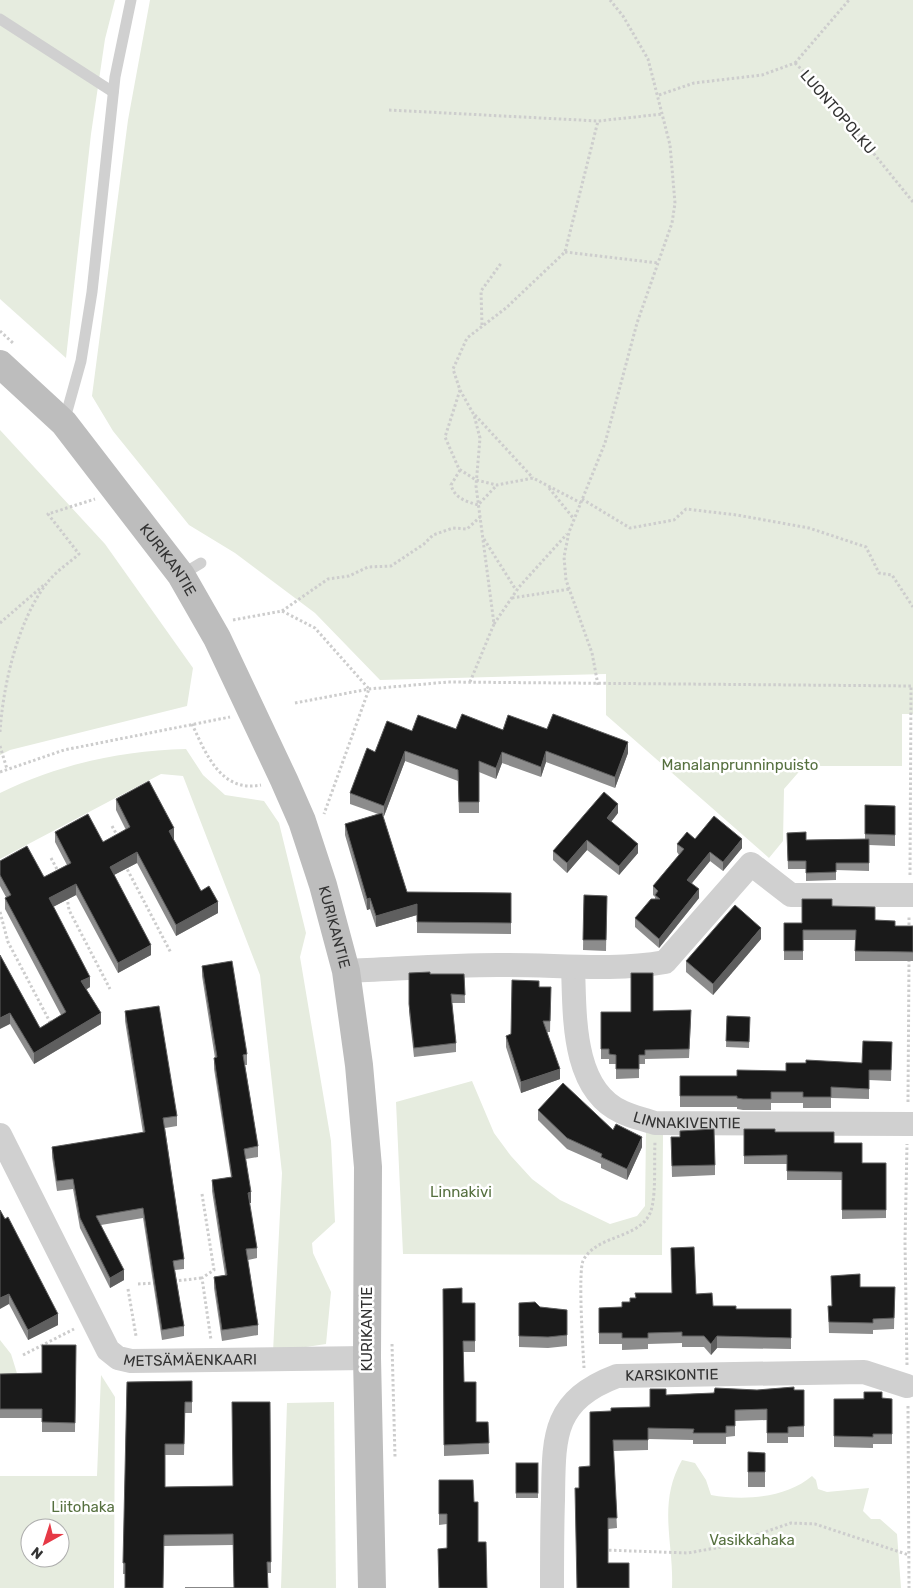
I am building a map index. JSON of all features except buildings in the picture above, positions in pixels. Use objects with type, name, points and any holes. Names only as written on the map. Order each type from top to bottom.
[{"type":"main road","name":"KURIKANTIE","points":[[9,356],[64,424],[191,569],[217,638],[302,820],[346,971],[359,1066],[368,1167],[367,1358],[372,1588]]},
{"type":"street","points":[[346,971],[498,965],[644,966],[664,962],[751,864],[791,894],[911,896]]},
{"type":"street","name":"LINNAKIVENTIE","points":[[573,967],[579,1055],[595,1091],[621,1112],[655,1123],[913,1124]]},
{"type":"street","name":"METSÄMÄENKAARI","points":[[0,1135],[108,1350],[118,1358],[131,1362],[367,1358]]},
{"type":"street","name":"KARSIKONTIE","points":[[552,1588],[555,1437],[571,1405],[584,1391],[617,1376],[733,1374],[864,1372],[908,1386]]},
{"type":"lane","points":[[64,424],[81,361],[92,292],[114,92],[131,0]]},
{"type":"lane","points":[[0,19],[114,92]]},
{"type":"path","points":[[598,685],[592,653],[570,589],[564,558],[569,532],[605,443],[636,323],[672,223],[675,203],[670,146],[659,95],[648,60],[623,16],[610,0]]},
{"type":"path","name":"LUONTOPOLKU","points":[[849,0],[795,63],[823,91],[913,202]]},
{"type":"path","points":[[659,95],[694,83],[762,75],[795,63]]},
{"type":"path","points":[[389,110],[598,121],[663,114]]},
{"type":"path","points":[[580,504],[534,478],[474,414],[460,390],[453,369],[467,338],[506,308],[565,252],[598,121]]},
{"type":"path","points":[[565,252],[658,263]]},
{"type":"path","points":[[482,326],[481,291],[502,262]]},
{"type":"path","points":[[0,331],[9,356]]},
{"type":"path","points":[[460,390],[445,437],[460,470],[476,480],[497,485],[534,478]]},
{"type":"path","points":[[474,414],[480,438],[476,480],[478,505],[494,624]]},
{"type":"path","points":[[460,470],[451,486],[454,494],[478,505]]},
{"type":"path","points":[[478,505],[497,485]]},
{"type":"path","points":[[547,486],[574,519]]},
{"type":"path","points":[[0,623],[79,554],[48,514],[97,498]]},
{"type":"path","points":[[582,499],[630,528],[674,520],[686,510],[737,515],[809,528],[866,547],[879,573],[892,575],[913,606]]},
{"type":"path","points":[[231,621],[282,611],[328,579],[349,576],[368,567],[391,566],[424,544],[433,535],[454,528],[466,528],[480,517]]},
{"type":"path","points":[[470,682],[494,624],[516,590],[569,532]]},
{"type":"path","points":[[482,536],[516,590]]},
{"type":"path","points":[[0,732],[2,694],[12,659],[34,604],[48,582]]},
{"type":"path","points":[[512,598],[570,589]]},
{"type":"path","points":[[282,611],[315,628],[369,689]]},
{"type":"path","points":[[227,613],[236,630]]},
{"type":"path","points":[[295,703],[369,689],[448,682],[598,685],[645,683],[912,686],[911,896]]},
{"type":"path","points":[[319,811],[322,819],[369,689]]},
{"type":"path","points":[[0,772],[64,750],[234,716]]},
{"type":"path","points":[[192,724],[209,758],[219,772],[231,782],[254,786],[284,780]]},
{"type":"path","points":[[0,746],[7,769]]},
{"type":"path","points":[[112,826],[121,842]]},
{"type":"path","points":[[51,858],[62,879]]},
{"type":"path","points":[[124,859],[125,868],[171,952]]},
{"type":"path","points":[[67,892],[69,910],[110,989]]},
{"type":"path","points":[[0,912],[8,942],[51,1024]]},
{"type":"path","points":[[584,1391],[582,1264],[593,1247],[632,1230],[647,1220],[652,1207],[655,1123]]},
{"type":"path","points":[[166,1282],[202,1278],[214,1270],[202,1194]]},
{"type":"path","points":[[202,1278],[213,1360]]},
{"type":"path","points":[[138,1284],[156,1282]]},
{"type":"path","points":[[128,1289],[136,1336]]},
{"type":"path","points":[[23,1355],[92,1319]]},
{"type":"path","points":[[392,1343],[395,1461]]},
{"type":"path","points":[[908,1386],[909,1588]]},
{"type":"path","points":[[598,1550],[688,1553],[721,1548],[791,1523],[815,1524],[909,1555]]},
{"type":"green space","points":[[0,0],[115,0],[105,39],[91,134],[66,358],[0,299]]},
{"type":"green space","name":"Manalanprunninpuisto","points":[[150,0],[913,0],[913,714],[902,714],[902,766],[804,766],[784,789],[783,841],[769,858],[606,715],[606,674],[380,680],[315,613],[235,553],[189,525],[113,431],[92,396],[128,120]]},
{"type":"green space","points":[[0,430],[105,544],[193,668],[187,706],[10,750],[0,755]]},
{"type":"green space","points":[[186,749],[203,775],[225,795],[264,801],[279,823],[306,933],[300,957],[331,1141],[335,1222],[312,1243],[313,1253],[331,1292],[326,1344],[273,1352],[282,1173],[260,975],[183,776],[161,774],[0,859],[0,793],[45,774],[90,761],[161,750]]},
{"type":"green space","name":"Linnakivi","points":[[472,1081],[494,1133],[511,1156],[532,1179],[560,1200],[610,1224],[637,1216],[645,1206],[646,1132],[663,1135],[662,1255],[403,1254],[396,1102]]},
{"type":"green space","points":[[0,1340],[11,1354],[20,1383],[0,1384]]},
{"type":"green space","name":"Liitohaka","points":[[101,1375],[115,1397],[114,1588],[0,1588],[0,1476],[97,1476]]},
{"type":"green space","points":[[334,1402],[336,1588],[281,1588],[287,1403]]},
{"type":"green space","name":"Vasikkahaka","points":[[682,1460],[695,1463],[706,1480],[711,1495],[724,1497],[751,1497],[777,1493],[790,1489],[812,1476],[816,1480],[818,1489],[827,1492],[869,1488],[863,1511],[871,1519],[880,1519],[897,1534],[901,1588],[672,1588],[668,1508],[674,1476]]}]
